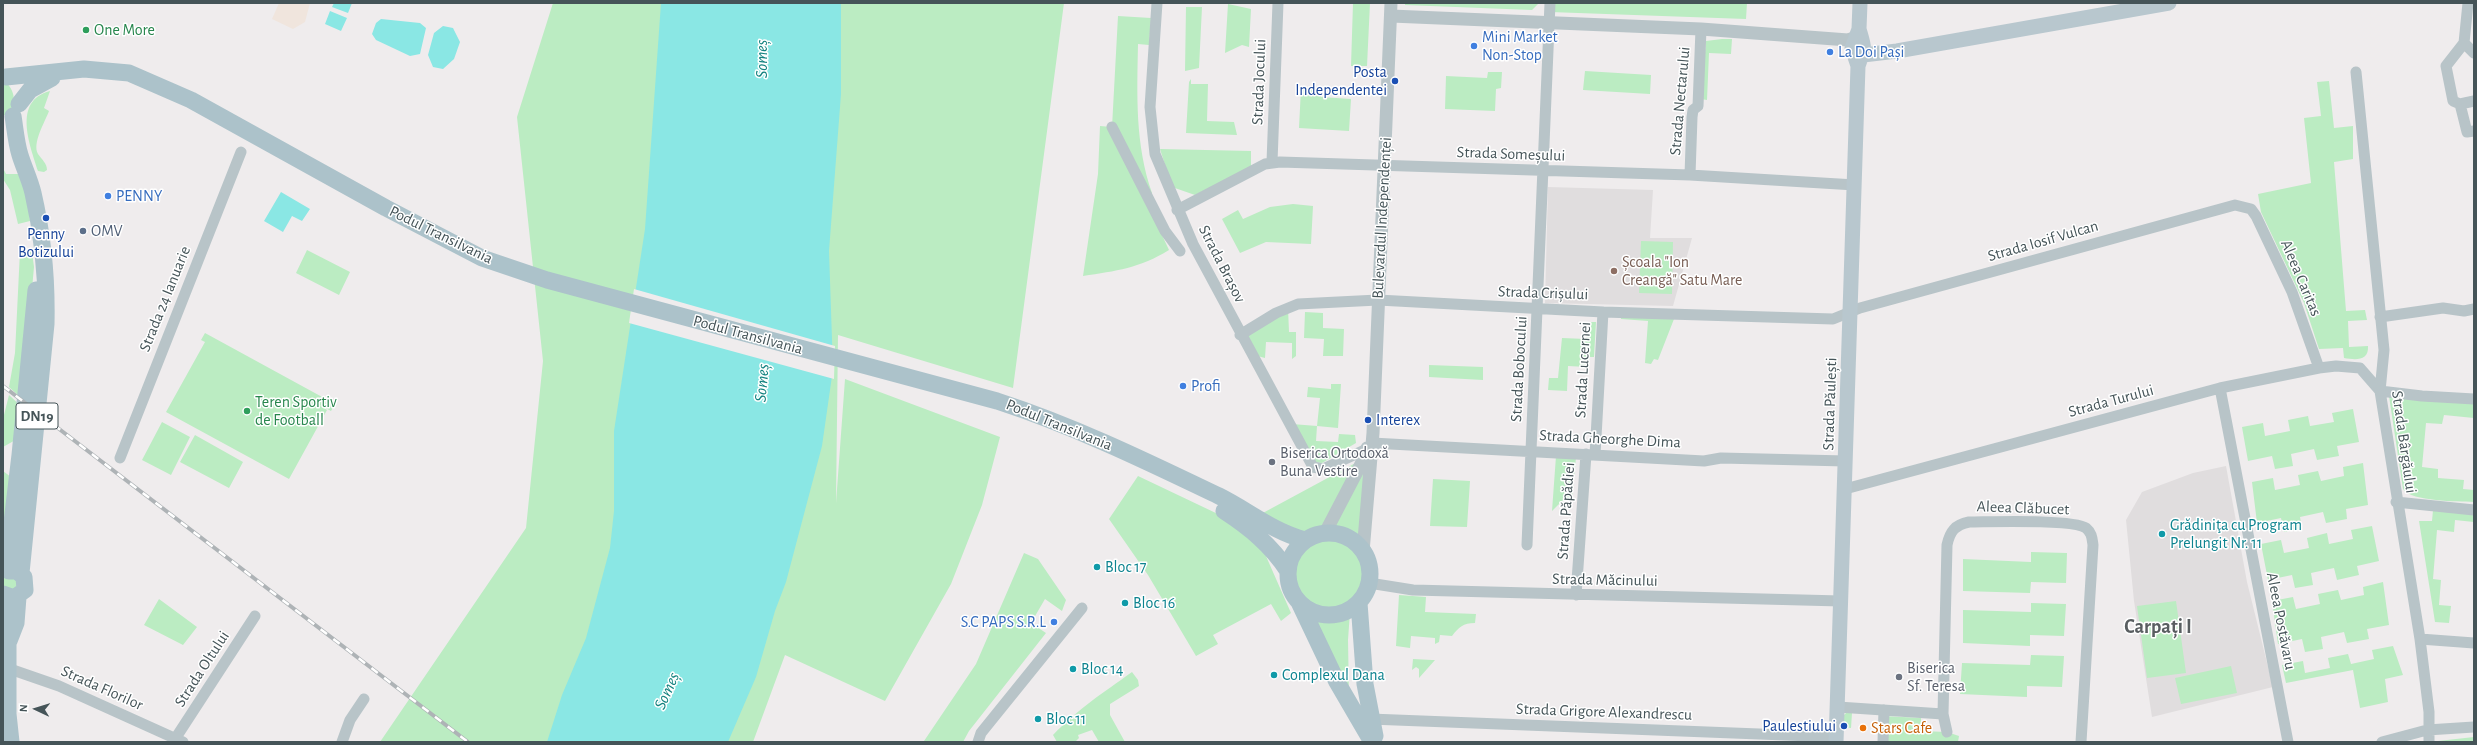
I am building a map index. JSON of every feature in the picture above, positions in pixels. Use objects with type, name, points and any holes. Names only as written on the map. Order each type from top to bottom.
[{"type":"main road","name":"Strada Păulești","points":[[1836,740],[1860,3]]},
{"type":"main road","points":[[1858,47],[1896,51],[2170,3]]},
{"type":"main road","points":[[5,77],[84,69],[129,73],[142,82]]},
{"type":"main road","points":[[11,114],[30,90],[40,82],[62,76],[102,75],[142,82]]},
{"type":"main road","name":"DN19","points":[[5,77],[18,92],[11,114],[20,155],[33,191],[41,231],[42,259],[47,284],[46,324],[8,572],[26,581],[26,586],[7,595],[16,623],[8,644],[7,668],[10,739]]},
{"type":"main road","name":"Podul Transilvania","points":[[142,82],[191,100],[348,194],[482,258],[547,280],[996,401],[1050,419],[1153,469]]},
{"type":"main road","name":"DN19","points":[[3,133],[20,155]]},
{"type":"main road","points":[[1153,469],[1222,498],[1277,531],[1305,540]]},
{"type":"main road","points":[[1153,469],[1218,507],[1250,528],[1276,552],[1288,570]]},
{"type":"main road","points":[[1364,552],[1355,542],[1344,536],[1325,533],[1305,540],[1293,554],[1288,570],[1290,587],[1299,602],[1337,682],[1372,742]]},
{"type":"main road","name":"Bulevardul Independenței","points":[[1299,602],[1311,611],[1326,615],[1341,614],[1358,603],[1369,582],[1369,563],[1364,552]]},
{"type":"main road","points":[[1358,603],[1362,660],[1370,719],[1377,742]]},
{"type":"street","name":"Strada Brașov","points":[[1158,3],[1150,107],[1152,133],[1155,154],[1177,210],[1240,335],[1313,467],[1323,469],[1371,442]]},
{"type":"street","name":"Strada Jocului","points":[[1272,162],[1278,3]]},
{"type":"street","name":"Strada Bobocului","points":[[1527,545],[1550,3]]},
{"type":"street","points":[[2468,3],[2464,43],[2446,66],[2453,101],[2460,104],[2474,101]]},
{"type":"street","points":[[1391,9],[1550,22],[1701,29],[1858,47]]},
{"type":"street","name":"Bulevardul Independenței","points":[[1364,552],[1385,166],[1391,9]]},
{"type":"street","name":"Strada Nectarului","points":[[1690,176],[1692,117],[1693,110],[1698,106],[1701,29]]},
{"type":"street","points":[[2464,43],[2474,53]]},
{"type":"street","name":"Strada Bârgăului","points":[[2356,72],[2384,350],[2380,391],[2396,502],[2420,639],[2429,712],[2429,742]]},
{"type":"street","points":[[2460,104],[2467,132],[2474,131]]},
{"type":"street","points":[[1112,127],[1165,231],[1180,251]]},
{"type":"street","name":"Strada 24 Ianuarie","points":[[120,458],[241,152]]},
{"type":"street","name":"Strada Someșului","points":[[1177,210],[1272,162],[1690,176],[1855,185]]},
{"type":"street","name":"Strada Iosif Vulcan","points":[[1851,311],[2226,206],[2244,206]]},
{"type":"street","name":"Aleea Caritas","points":[[2244,206],[2251,209],[2256,216],[2292,292],[2319,368]]},
{"type":"street","name":"Strada Crișului","points":[[1240,335],[1276,313],[1298,304],[1378,300],[1603,312],[1833,319],[1851,311]]},
{"type":"street","points":[[2380,317],[2429,309],[2474,309]]},
{"type":"street","name":"Strada Lucernei","points":[[1590,454],[1603,312]]},
{"type":"street","name":"Strada Turului","points":[[1845,489],[2220,388],[2319,368],[2336,366],[2360,368],[2380,391]]},
{"type":"street","name":"Aleea Postăvaru","points":[[2220,388],[2288,742]]},
{"type":"street","points":[[2380,391],[2422,396],[2474,399]]},
{"type":"street","name":"Bulevardul Independenței","points":[[1325,533],[1371,442]]},
{"type":"street","name":"Strada Gheorghe Dima","points":[[1371,442],[1704,460],[1721,458],[1846,461]]},
{"type":"street","name":"Strada Păpădiei","points":[[1576,595],[1590,454]]},
{"type":"street","points":[[2396,502],[2474,510]]},
{"type":"street","name":"Aleea Clăbucet","points":[[1947,732],[1943,714],[1947,545],[1954,527],[1969,522],[2068,524],[2085,527],[2092,533],[2093,545],[2081,742]]},
{"type":"street","name":"Strada Măcinului","points":[[1369,582],[1413,590],[1841,601]]},
{"type":"street","points":[[978,742],[981,733],[1082,608]]},
{"type":"street","name":"Strada Oltului","points":[[179,740],[255,616]]},
{"type":"street","points":[[2420,639],[2474,643]]},
{"type":"street","name":"Strada Florilor","points":[[7,668],[59,686],[179,740]]},
{"type":"street","points":[[342,742],[350,720],[364,699]]},
{"type":"street","points":[[1838,707],[1943,714]]},
{"type":"street","points":[[1882,742],[1884,710]]},
{"type":"street","name":"Strada Grigore Alexandrescu","points":[[1370,719],[1836,740]]},
{"type":"street","points":[[2382,742],[2428,730],[2474,727]]},
{"type":"shaded area","name":"Școala \"Ion Creangă\" Satu Mare","points":[[1548,187],[1653,190],[1650,238],[1692,238],[1673,306],[1545,303]]},
{"type":"shaded area","points":[[2226,466],[2247,582],[2273,687],[2152,717],[2134,601],[2126,520],[2142,492],[2193,473]]},
{"type":"green space","points":[[553,3],[1064,3],[1013,388],[838,335],[836,503],[845,379],[1000,437],[982,505],[951,584],[885,701],[785,655],[753,742],[380,742],[526,528],[543,361],[517,117]]},
{"type":"green space","points":[[1353,3],[1370,3],[1367,66],[1351,66]]},
{"type":"green space","points":[[1405,3],[1539,3],[1532,10],[1405,5]]},
{"type":"green space","points":[[1550,3],[1747,3],[1746,19],[1550,12]]},
{"type":"green space","points":[[1228,4],[1251,9],[1249,47],[1242,45],[1225,53]]},
{"type":"green space","points":[[1186,7],[1202,7],[1199,68],[1185,71]]},
{"type":"green space","points":[[1118,16],[1151,18],[1149,45],[1138,44],[1138,120],[1142,156],[1152,193],[1146,201],[1169,250],[1138,265],[1083,276],[1098,174],[1100,126],[1112,127]]},
{"type":"green space","points":[[1732,39],[1731,54],[1709,53],[1707,100],[1701,99],[1706,41]]},
{"type":"green space","points":[[1585,71],[1651,75],[1650,94],[1583,90]]},
{"type":"green space","points":[[1488,72],[1502,72],[1501,88],[1496,89],[1495,111],[1445,109],[1446,76],[1487,78]]},
{"type":"green space","points":[[1191,79],[1191,84],[1208,84],[1207,121],[1234,122],[1237,135],[1186,133],[1189,82]]},
{"type":"green space","points":[[3,80],[11,88],[14,98],[12,108],[3,116]]},
{"type":"green space","points":[[2329,81],[2334,128],[2353,126],[2353,159],[2334,162],[2346,311],[2365,310],[2367,320],[2348,321],[2349,347],[2368,346],[2368,351],[2364,357],[2357,359],[2344,358],[2343,348],[2319,349],[2304,303],[2261,212],[2258,194],[2311,183],[2304,118],[2321,116],[2317,82]]},
{"type":"green space","points":[[1301,88],[1321,89],[1321,97],[1351,99],[1349,131],[1299,128]]},
{"type":"green space","points":[[50,91],[44,108],[49,111],[40,132],[37,144],[38,154],[47,168],[44,172],[38,171],[31,149],[28,137],[27,114],[31,104],[38,96]]},
{"type":"green space","points":[[1160,149],[1251,151],[1251,168],[1195,195],[1172,187]]},
{"type":"green space","points":[[3,168],[6,174],[20,174],[26,188],[30,221],[18,224],[10,190],[3,179]]},
{"type":"green space","points":[[1293,204],[1313,206],[1311,244],[1266,242],[1240,253],[1222,219],[1238,210],[1243,219],[1270,207]]},
{"type":"green space","points":[[1641,241],[1673,242],[1672,294],[1639,293]]},
{"type":"green space","points":[[307,250],[350,272],[339,295],[296,273]]},
{"type":"green space","points":[[20,251],[32,252],[34,267],[22,399],[9,387],[15,353]]},
{"type":"green space","points":[[1288,308],[1289,332],[1296,332],[1296,356],[1292,359],[1292,343],[1266,342],[1265,358],[1250,354],[1240,335]]},
{"type":"green space","points":[[1305,312],[1323,313],[1323,328],[1344,329],[1343,356],[1323,356],[1324,339],[1304,338]]},
{"type":"green space","points":[[1621,313],[1674,319],[1658,360],[1654,359],[1651,364],[1645,363],[1648,321],[1621,319]]},
{"type":"green space","points":[[1587,322],[1596,322],[1594,357],[1587,357],[1587,367],[1568,366],[1567,391],[1548,390],[1549,378],[1558,378],[1562,338],[1586,339]]},
{"type":"green space","points":[[205,333],[335,404],[331,411],[318,404],[327,410],[289,479],[166,412],[205,342],[201,340]]},
{"type":"green space","points":[[1429,365],[1483,367],[1483,380],[1429,377]]},
{"type":"green space","points":[[1331,384],[1341,384],[1338,428],[1317,426],[1320,398],[1307,397],[1308,387],[1331,389]]},
{"type":"green space","points":[[9,395],[23,408],[19,438],[3,447],[3,419]]},
{"type":"green space","points":[[2389,396],[2474,403],[2474,418],[2444,415],[2442,424],[2426,423],[2422,467],[2438,469],[2438,478],[2464,480],[2463,489],[2474,490],[2474,502],[2425,499],[2408,493],[2403,489]]},
{"type":"green space","points":[[2353,409],[2359,442],[2337,446],[2339,456],[2317,460],[2314,449],[2291,454],[2293,466],[2275,469],[2272,456],[2248,461],[2242,427],[2263,423],[2265,436],[2290,431],[2288,420],[2308,416],[2310,426],[2334,422],[2332,413]]},
{"type":"green space","points":[[162,422],[190,437],[171,475],[142,460]]},
{"type":"green space","points":[[1292,424],[1317,426],[1316,441],[1338,442],[1339,434],[1355,435],[1356,443],[1322,463],[1313,462]]},
{"type":"green space","points":[[195,435],[243,462],[229,488],[180,462]]},
{"type":"green space","points":[[1369,448],[1362,547],[1355,539],[1343,532],[1328,531]]},
{"type":"green space","points":[[1556,456],[1576,457],[1572,499],[1564,499],[1552,511]]},
{"type":"green space","points":[[1361,460],[1321,531],[1305,536],[1261,514]]},
{"type":"green space","points":[[2363,463],[2368,505],[2346,509],[2347,519],[2326,523],[2323,512],[2300,517],[2302,528],[2284,532],[2281,518],[2257,523],[2252,482],[2273,478],[2275,490],[2300,485],[2298,475],[2318,471],[2321,481],[2344,476],[2343,467]]},
{"type":"green space","points":[[3,471],[11,477],[3,555]]},
{"type":"green space","points":[[1138,476],[1220,515],[1262,547],[1291,613],[1281,621],[1271,604],[1213,635],[1218,644],[1196,656],[1148,575],[1109,519]]},
{"type":"green space","points":[[1433,479],[1470,481],[1467,527],[1430,526]]},
{"type":"green space","points":[[2433,510],[2474,513],[2474,522],[2455,520],[2454,532],[2437,530],[2433,579],[2441,580],[2439,605],[2451,606],[2449,623],[2435,622],[2419,521],[2432,521]]},
{"type":"green space","points":[[2372,526],[2379,561],[2357,566],[2359,575],[2337,580],[2334,568],[2311,573],[2313,585],[2295,588],[2292,575],[2268,580],[2261,544],[2281,540],[2284,553],[2309,548],[2307,538],[2327,533],[2329,544],[2353,539],[2351,530]]},
{"type":"green space","points":[[1329,533],[1345,536],[1358,545],[1367,558],[1370,574],[1367,590],[1358,603],[1345,612],[1329,615],[1313,612],[1300,603],[1291,590],[1288,574],[1291,558],[1300,545],[1313,536]]},
{"type":"green space","points":[[2031,552],[2067,553],[2066,583],[2031,582],[2030,593],[1963,591],[1963,559],[2031,562]]},
{"type":"green space","points":[[1024,553],[1038,559],[1066,600],[1062,611],[1045,599],[1031,623],[1046,633],[969,731],[963,742],[925,742],[924,741],[976,664]]},
{"type":"green space","points":[[13,573],[22,589],[3,590],[4,577]]},
{"type":"green space","points":[[2383,582],[2389,625],[2367,629],[2369,639],[2347,643],[2344,632],[2321,637],[2323,649],[2305,652],[2302,639],[2278,644],[2272,601],[2293,597],[2296,609],[2320,604],[2318,594],[2338,590],[2341,600],[2364,595],[2363,587]]},
{"type":"green space","points":[[1399,595],[1426,597],[1425,612],[1476,614],[1475,623],[1462,626],[1452,636],[1440,635],[1439,642],[1435,644],[1435,638],[1411,636],[1410,648],[1396,646]]},
{"type":"green space","points":[[159,599],[197,627],[183,645],[144,625]]},
{"type":"green space","points":[[2176,601],[2186,673],[2147,678],[2137,606]]},
{"type":"green space","points":[[2031,603],[2066,604],[2064,636],[2030,635],[2030,646],[1963,643],[1963,610],[2031,612]]},
{"type":"green space","points":[[1350,612],[1348,640],[1349,697],[1313,615],[1334,618]]},
{"type":"green space","points":[[2393,646],[2403,675],[2385,679],[2388,702],[2360,708],[2353,670],[2286,683],[2282,665],[2303,661],[2305,673],[2330,668],[2328,658],[2348,654],[2351,664],[2374,659],[2372,650]]},
{"type":"green space","points":[[2031,655],[2064,656],[2062,687],[2027,686],[2027,697],[1960,694],[1962,663],[2030,665]]},
{"type":"green space","points":[[1413,659],[1435,660],[1419,678],[1419,669],[1416,667],[1412,670]]},
{"type":"green space","points":[[2231,666],[2237,693],[2181,704],[2175,678]]},
{"type":"green space","points":[[1132,672],[1138,680],[1139,686],[1110,704],[1110,715],[1125,742],[1099,742],[1092,730],[1078,735],[1079,738],[1075,742],[1057,742],[1053,735],[1063,725],[1091,701]]},
{"type":"green space","points":[[1846,713],[1852,713],[1851,728],[1841,727],[1843,716]]},
{"type":"green space","points":[[1883,716],[1921,718],[1921,731],[1947,732],[1959,736],[1958,742],[1883,742]]},
{"type":"green space","points":[[2474,737],[2474,742],[2438,742],[2438,741]]},
{"type":"sand","points":[[279,3],[310,3],[305,22],[293,29],[272,19]]},
{"type":"water","points":[[334,3],[352,3],[348,13],[332,7]]},
{"type":"water","name":"Someș","points":[[661,3],[841,3],[841,94],[829,251],[833,369],[822,446],[786,582],[775,611],[756,677],[728,742],[547,742],[562,695],[586,638],[610,548],[614,511],[614,431],[645,229]]},
{"type":"water","points":[[330,11],[347,18],[341,31],[325,24]]},
{"type":"water","points":[[381,19],[420,23],[426,28],[420,54],[410,56],[376,40],[372,34],[376,23]]},
{"type":"water","points":[[443,26],[453,28],[460,42],[454,59],[443,69],[433,67],[428,55],[434,33]]},
{"type":"water","points":[[281,192],[310,209],[302,221],[292,216],[283,232],[264,221]]},
{"type":"pier","points":[[634,289],[835,346],[834,379],[629,323]]},
{"type":"railway","points":[[3,386],[468,742]]},
{"type":"place","name":"One More","points":[[86,30]]},
{"type":"place","name":"Mini Market Non-Stop","points":[[1474,46]]},
{"type":"place","name":"La Doi Pași","points":[[1830,52]]},
{"type":"place","name":"Posta Independentei","points":[[1395,81]]},
{"type":"place","name":"PENNY","points":[[108,196]]},
{"type":"place","name":"Penny Botizului","points":[[46,218]]},
{"type":"place","name":"OMV","points":[[83,231]]},
{"type":"place","name":"Școala \"Ion Creangă\" Satu Mare","points":[[1614,271]]},
{"type":"place","name":"Profi","points":[[1183,386]]},
{"type":"place","name":"Teren Sportiv de Football","points":[[247,411]]},
{"type":"place","name":"Interex","points":[[1368,420]]},
{"type":"place","name":"Biserica Ortodoxă Buna Vestire","points":[[1272,462]]},
{"type":"place","name":"Grădiniţa cu Program Prelungit Nr. 11","points":[[2162,534]]},
{"type":"place","name":"Bloc 17","points":[[1097,567]]},
{"type":"place","name":"Bloc 16","points":[[1125,603]]},
{"type":"place","name":"S.C PAPS S.R.L","points":[[1054,622]]},
{"type":"place","name":"Bloc 14","points":[[1073,669]]},
{"type":"place","name":"Complexul Dana","points":[[1274,675]]},
{"type":"place","name":"Biserica Sf. Teresa","points":[[1899,677]]},
{"type":"place","name":"Bloc 11","points":[[1038,719]]},
{"type":"place","name":"Paulestiului","points":[[1844,726]]},
{"type":"place","name":"Stars Cafe","points":[[1863,728]]},
{"type":"district","name":"Carpați I","points":[[2158,627]]}]
